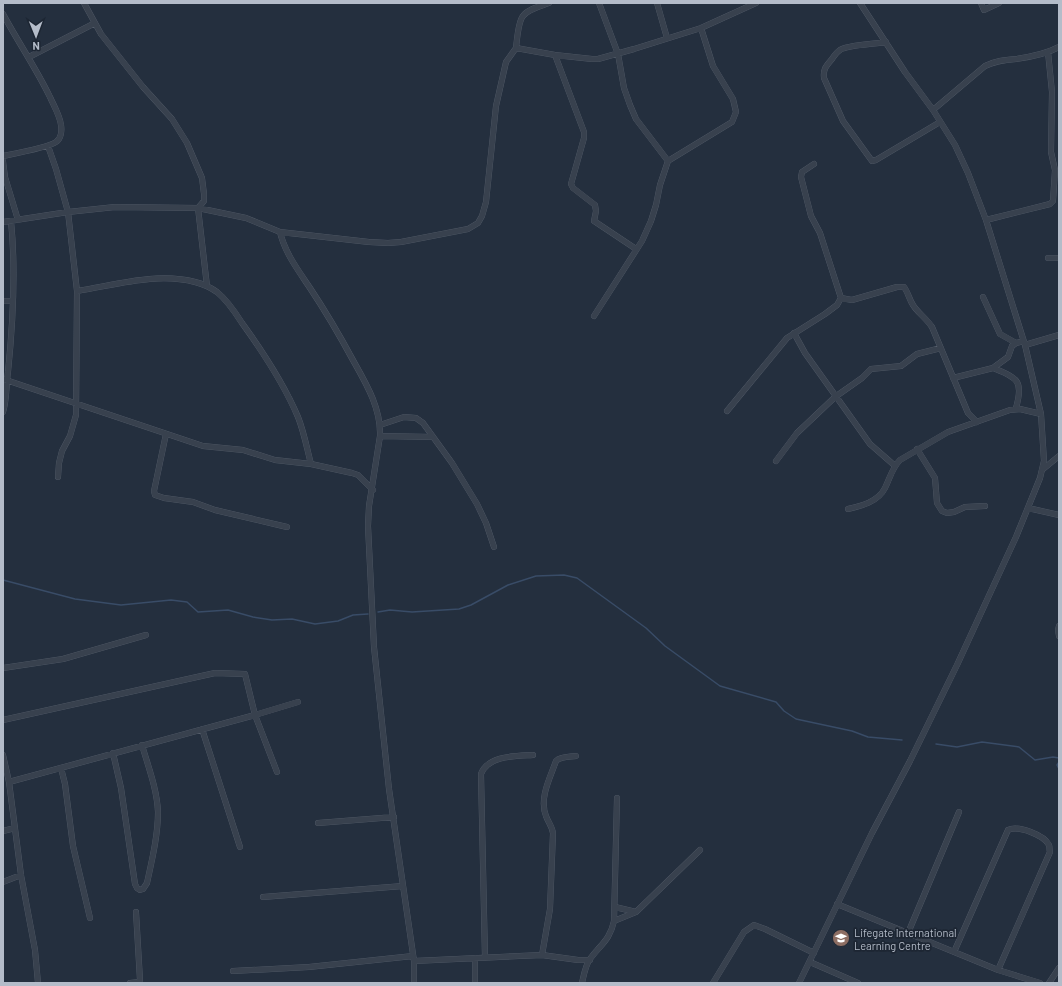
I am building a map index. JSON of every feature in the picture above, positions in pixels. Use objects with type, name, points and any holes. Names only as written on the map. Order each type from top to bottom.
[{"type":"street","points":[[84,3],[101,34],[172,119],[187,143],[203,185],[204,201],[198,208],[207,286]]},
{"type":"street","points":[[3,222],[68,212],[115,207],[198,208],[246,218],[280,232],[369,242],[401,242],[468,229],[478,223],[482,216],[486,202],[499,89],[506,62],[516,48],[520,22],[523,16],[536,5],[549,3]]},
{"type":"street","points":[[599,3],[618,54],[624,88],[636,119],[668,161]]},
{"type":"street","points":[[658,3],[667,38]]},
{"type":"street","points":[[516,48],[555,55],[592,59],[618,54],[701,28],[749,4],[756,3]]},
{"type":"street","points":[[799,983],[872,832],[910,761],[957,665],[1028,508],[1042,470],[1044,448],[1042,414],[1024,343],[986,220],[968,173],[955,145],[933,110],[860,3]]},
{"type":"street","points":[[981,3],[984,10],[999,3]]},
{"type":"street","points":[[3,14],[50,96],[61,125],[60,137],[57,142],[48,146],[3,156]]},
{"type":"street","points":[[29,57],[95,23]]},
{"type":"street","points":[[594,316],[642,241],[651,221],[668,161],[732,122],[736,112],[733,100],[713,66],[701,28]]},
{"type":"street","points":[[886,42],[848,46],[841,49],[825,66],[823,72],[824,78],[843,121],[872,161],[940,122]]},
{"type":"street","points":[[933,110],[985,66],[995,61],[1017,59],[1048,52],[1059,47]]},
{"type":"street","points":[[986,220],[1050,204],[1053,201],[1056,170],[1051,152],[1052,92],[1048,52]]},
{"type":"street","points":[[555,55],[584,132],[584,138],[571,184],[573,188],[595,205],[596,211],[594,221],[636,249]]},
{"type":"street","points":[[48,146],[68,212],[77,291],[76,415],[70,436],[62,451],[58,477]]},
{"type":"street","points":[[3,161],[5,177],[18,220]]},
{"type":"street","points":[[727,411],[787,338],[825,314],[837,305],[841,298],[820,233],[811,216],[801,177],[802,172],[814,164]]},
{"type":"street","points":[[3,412],[5,380],[12,333],[13,301],[11,221]]},
{"type":"street","points":[[280,232],[283,244],[290,258],[336,328],[372,395],[380,425],[373,490],[369,506],[368,526],[374,647],[394,817],[414,959],[414,983]]},
{"type":"street","points":[[1048,258],[1059,258]]},
{"type":"street","points":[[77,291],[143,279],[167,278],[194,282],[207,286],[218,293],[232,308],[262,350],[298,417],[310,464]]},
{"type":"street","points":[[841,298],[852,300],[897,287],[904,287],[913,304],[932,327],[968,413],[977,422]]},
{"type":"street","points":[[983,297],[1000,334],[1016,343],[1024,343],[1059,335]]},
{"type":"street","points":[[3,301],[13,301]]},
{"type":"street","points":[[794,333],[805,353],[835,397],[870,444],[894,465]]},
{"type":"street","points":[[953,378],[993,368],[1008,357],[1010,348],[1016,343]]},
{"type":"street","points":[[776,461],[797,434],[835,397],[862,378],[871,369],[901,366],[917,354],[941,348]]},
{"type":"street","points":[[993,368],[1012,376],[1017,381],[1019,396],[1016,408]]},
{"type":"street","points":[[5,380],[203,446],[243,450],[275,460],[310,464],[352,472],[358,475],[373,490]]},
{"type":"street","points":[[848,509],[864,505],[876,498],[884,489],[894,465],[917,448],[948,432],[1016,408],[1042,414]]},
{"type":"street","points":[[380,425],[404,417],[416,418],[423,423],[452,463],[477,504],[486,523],[494,547]]},
{"type":"street","points":[[166,434],[154,491],[155,495],[164,498],[193,502],[215,510],[287,527]]},
{"type":"street","points":[[380,436],[433,438]]},
{"type":"street","points":[[917,448],[935,478],[937,503],[942,511],[947,513],[966,507],[985,506]]},
{"type":"street","points":[[1042,470],[1059,456]]},
{"type":"street","points":[[1028,508],[1059,515]]},
{"type":"street","points":[[1059,626],[1059,636]]},
{"type":"street","points":[[3,668],[63,659],[146,635]]},
{"type":"street","points":[[3,720],[215,674],[240,673],[245,674],[246,676],[255,715],[277,772]]},
{"type":"street","points":[[8,782],[298,702]]},
{"type":"street","points":[[202,729],[240,847]]},
{"type":"street","points":[[113,753],[121,788],[135,884],[140,890],[143,889],[147,883],[158,812],[155,791],[142,745]]},
{"type":"street","points":[[3,755],[21,875],[36,950],[38,983]]},
{"type":"street","points":[[485,958],[481,774],[483,769],[498,760],[508,757],[533,755]]},
{"type":"street","points":[[542,955],[550,909],[553,833],[544,806],[545,792],[556,761],[563,757],[576,756]]},
{"type":"street","points":[[60,768],[65,784],[73,846],[90,918]]},
{"type":"street","points":[[582,983],[590,960],[609,937],[614,921],[617,798]]},
{"type":"street","points":[[908,933],[959,812]]},
{"type":"street","points":[[318,823],[394,817]]},
{"type":"street","points":[[3,831],[15,828]]},
{"type":"street","points":[[954,952],[1008,830],[1013,828],[1023,829],[1036,834],[1049,845],[1050,852],[998,970]]},
{"type":"street","points":[[614,921],[636,912],[700,850]]},
{"type":"street","points":[[3,882],[21,875]]},
{"type":"street","points":[[263,897],[403,886]]},
{"type":"street","points":[[837,904],[998,970],[1040,983]]},
{"type":"street","points":[[615,907],[636,912]]},
{"type":"street","points":[[130,983],[139,982],[140,980],[136,912]]},
{"type":"street","points":[[713,983],[744,932],[754,925],[814,953]]},
{"type":"street","points":[[233,971],[309,968],[414,959],[485,958],[542,955],[578,960],[590,960]]},
{"type":"street","points":[[475,958],[475,983]]},
{"type":"street","points":[[578,960],[586,968]]},
{"type":"street","points":[[810,962],[858,983]]},
{"type":"street","points":[[1049,983],[1059,968]]},
{"type":"waterway","points":[[378,612],[390,610],[412,612],[459,609],[471,605],[508,585],[536,576],[564,575],[577,578],[646,628],[665,646],[720,686],[776,702],[784,711],[796,719],[852,731],[868,737],[902,740]]},
{"type":"waterway","points":[[3,580],[75,599],[121,605],[171,600],[187,602],[198,612],[228,610],[253,617],[272,620],[292,619],[315,624],[338,621],[353,615],[368,614]]},
{"type":"waterway","points":[[936,744],[957,747],[982,742],[1019,747],[1035,760],[1053,757],[1059,758]]},
{"type":"waterway","points":[[1059,762],[1057,765],[1059,769]]},
{"type":"place","name":"Lifegate International Learning Centre","points":[[841,938]]}]
